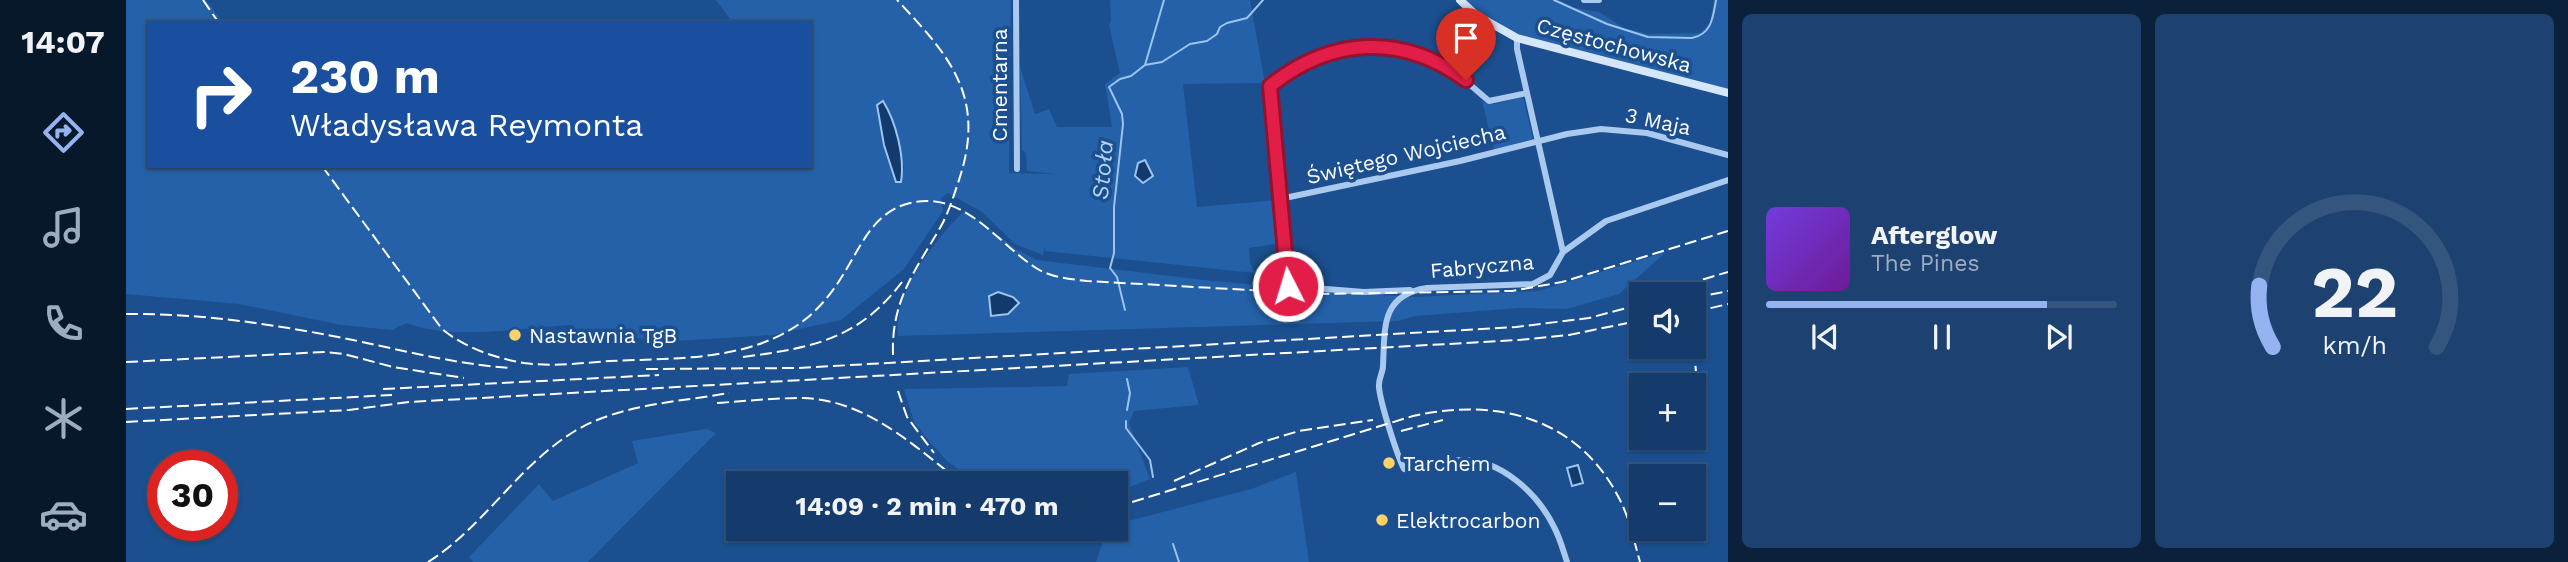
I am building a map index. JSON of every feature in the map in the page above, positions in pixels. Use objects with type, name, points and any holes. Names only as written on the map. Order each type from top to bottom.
[{"type":"street","name":"Cmentarna","points":[[1016,0],[1017,170]]},
{"type":"street","name":"Częstochowska","points":[[1460,0],[1476,15],[1517,38],[1728,93]]},
{"type":"street","points":[[1584,0],[1599,0]]},
{"type":"street","name":"Fabryczna","points":[[1517,38],[1517,49],[1563,252],[1550,275],[1532,284],[1413,290],[1396,303],[1387,317],[1383,332],[1382,374],[1378,385],[1404,467],[1410,470],[1472,460],[1506,474],[1542,507],[1555,528],[1567,562]]},
{"type":"street","points":[[1413,290],[1364,292],[1288,286],[1270,86],[1310,60],[1327,53],[1379,46],[1415,53],[1444,65],[1489,101],[1527,93]]},
{"type":"street","name":"3 Maja","points":[[1539,141],[1584,131],[1626,129],[1728,155]]},
{"type":"street","name":"Świętego Wojciecha","points":[[1280,199],[1539,141]]},
{"type":"street","points":[[1563,252],[1606,221],[1728,180]]},
{"type":"shaded area","points":[[126,0],[206,0],[222,21],[147,21],[147,168],[812,168],[812,21],[732,21],[716,0],[1011,0],[1009,173],[1056,174],[1027,171],[1026,153],[1022,150],[1020,67],[1035,114],[1049,109],[1057,127],[1112,127],[1105,84],[1120,73],[1109,25],[1110,0],[1250,0],[1265,83],[1183,84],[1197,207],[1277,200],[1282,243],[1249,248],[1250,262],[1255,273],[1045,251],[1046,244],[1043,255],[1015,244],[982,212],[948,193],[941,198],[943,211],[904,269],[841,320],[772,335],[675,341],[581,334],[571,325],[465,332],[425,328],[407,323],[392,330],[341,325],[239,304],[126,294]],"holes":[[[877,105],[890,113],[904,168],[901,182],[896,182]]]},
{"type":"shaded area","points":[[1464,0],[1559,0],[1575,8],[1599,12],[1624,28],[1648,34],[1700,33],[1710,23],[1714,0],[1728,0],[1728,89],[1529,38],[1495,22]]},
{"type":"shaded area","points":[[1523,97],[1533,139],[1494,150],[1482,101],[1494,104]]},
{"type":"shaded area","points":[[883,101],[898,140],[902,162],[901,182],[896,182],[884,145],[877,105]]},
{"type":"shaded area","points":[[1145,160],[1153,176],[1143,183],[1135,176],[1138,163]]},
{"type":"shaded area","points":[[965,210],[1016,249],[1037,260],[1204,280],[1415,297],[1538,291],[1666,252],[1632,282],[1629,282],[1619,294],[1567,309],[1520,308],[1415,316],[1398,321],[898,336],[898,319],[909,284],[941,236]]},
{"type":"shaded area","points":[[998,292],[1013,297],[1019,303],[1008,314],[991,316],[989,296]]},
{"type":"shaded area","points":[[1188,367],[1199,405],[1134,411],[1129,423],[1150,479],[1128,488],[1128,471],[961,471],[948,462],[914,422],[904,389],[1067,386],[1069,374]]},
{"type":"shaded area","points":[[706,429],[716,433],[588,562],[473,562],[469,557],[539,484],[553,501],[638,463],[632,441]]},
{"type":"shaded area","points":[[1578,465],[1583,483],[1572,486],[1567,468]]},
{"type":"shaded area","points":[[1296,472],[1309,562],[1096,562],[1103,541],[1128,541],[1128,521],[1251,489]]},
{"type":"waterway","points":[[1145,65],[1164,0]]},
{"type":"waterway","name":"Stoła","points":[[1125,310],[1117,277],[1110,268],[1114,253],[1114,207],[1123,124],[1122,114],[1109,87],[1145,65],[1162,62],[1190,44],[1207,41],[1217,34],[1220,27],[1247,18],[1263,0]]},
{"type":"waterway","name":"Stoła","points":[[1554,0],[1607,24],[1648,37],[1692,38],[1708,29],[1716,0]]},
{"type":"waterway","name":"Stoła","points":[[1127,379],[1130,393],[1127,410]]},
{"type":"waterway","name":"Stoła","points":[[1126,421],[1126,428],[1150,460],[1153,477]]},
{"type":"waterway","name":"Stoła","points":[[1173,544],[1179,562]]},
{"type":"railway","points":[[203,0],[218,21]]},
{"type":"railway","points":[[893,355],[893,336],[900,302],[950,206],[966,153],[968,127],[966,103],[948,61],[897,0]]},
{"type":"railway","points":[[323,168],[442,329],[460,342],[491,355],[545,365],[686,358],[763,343],[786,332],[812,314],[834,289],[876,223],[886,214],[910,203],[929,201],[947,204],[963,211],[1036,268],[1061,278],[1321,294],[1512,291],[1562,282],[1728,231]]},
{"type":"railway","points":[[1694,282],[1728,272]]},
{"type":"railway","points":[[743,357],[790,350],[832,338],[868,317],[902,282]]},
{"type":"railway","points":[[1706,296],[1728,291]]},
{"type":"railway","points":[[1706,309],[1728,304]]},
{"type":"railway","points":[[646,369],[799,368],[1516,327],[1589,318],[1629,307]]},
{"type":"railway","points":[[126,314],[211,318],[268,325],[450,360],[510,368]]},
{"type":"railway","points":[[126,422],[349,410],[409,402],[1519,340],[1569,335],[1629,323]]},
{"type":"railway","points":[[126,362],[325,352],[344,354],[393,367],[464,378]]},
{"type":"railway","points":[[1695,359],[1696,373]]},
{"type":"railway","points":[[383,389],[659,375]]},
{"type":"railway","points":[[898,391],[907,417],[934,453]]},
{"type":"railway","points":[[428,562],[467,532],[536,461],[575,431],[630,409],[729,393]]},
{"type":"railway","points":[[126,409],[392,395]]},
{"type":"railway","points":[[717,403],[803,398],[848,407],[888,427],[947,471]]},
{"type":"railway","points":[[1128,503],[1413,416],[1475,410],[1505,413],[1533,420],[1559,432],[1582,450],[1603,472],[1620,500],[1640,562]]},
{"type":"railway","points":[[1174,481],[1259,443],[1299,431],[1373,420]]},
{"type":"railway","points":[[1401,431],[1443,420]]},
{"type":"place","name":"Nastawnia TgB","points":[[515,335]]},
{"type":"place","name":"Tarchem","points":[[1389,463]]},
{"type":"place","name":"Elektrocarbon","points":[[1382,520]]},
{"type":"route","points":[[1288,286],[1271,84],[1310,60],[1327,53],[1364,46],[1396,48],[1415,53],[1444,65],[1466,80]]}]
